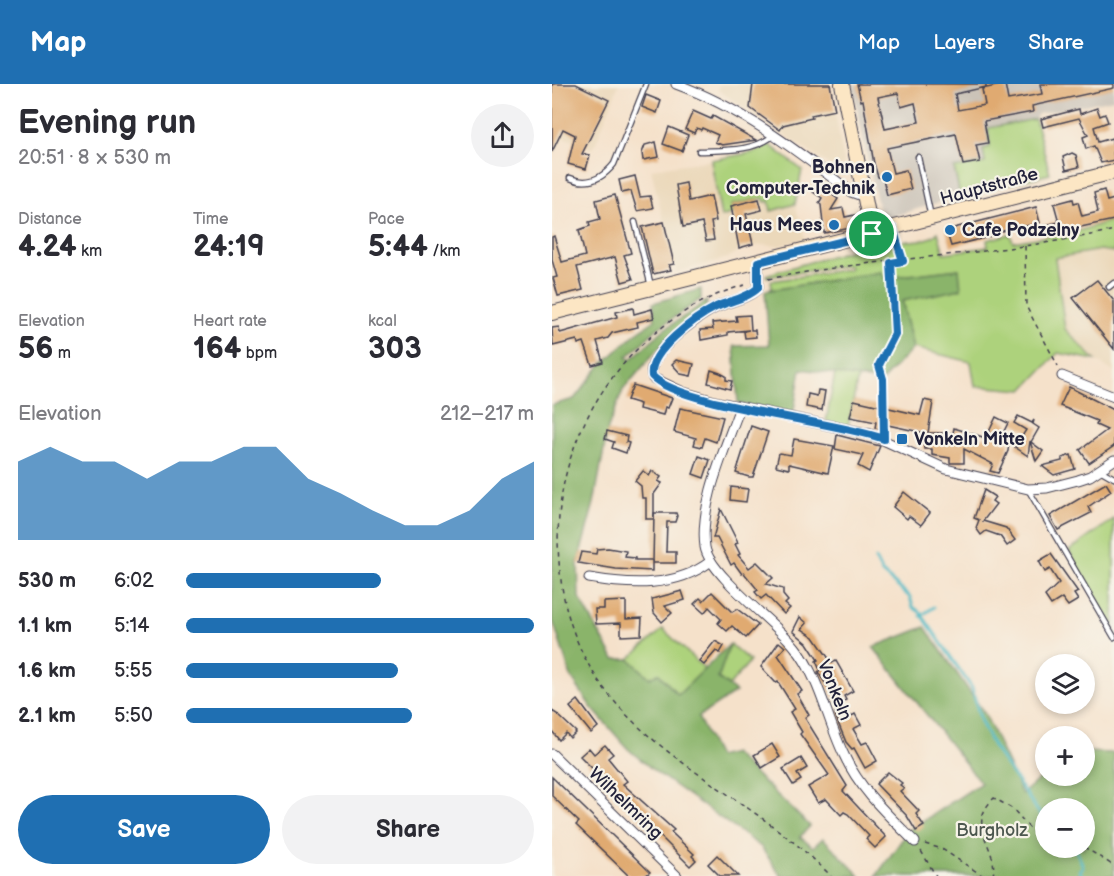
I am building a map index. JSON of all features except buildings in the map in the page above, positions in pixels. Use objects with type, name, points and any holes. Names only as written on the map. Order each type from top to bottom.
[{"type":"main road","points":[[842,84],[872,234]]},
{"type":"main road","name":"Hauptstraße","points":[[552,313],[1114,172]]},
{"type":"street","points":[[676,84],[720,102],[774,135],[851,192],[865,198]]},
{"type":"street","points":[[758,262],[759,282],[753,293],[714,308],[664,348],[652,362],[652,376],[663,384],[692,395],[884,439],[946,469],[1028,489],[1058,486],[1100,470],[1114,460]]},
{"type":"street","points":[[1062,376],[1114,397]]},
{"type":"street","points":[[589,578],[649,583],[688,574],[711,561],[705,545],[706,520],[714,480],[740,407]]},
{"type":"street","name":"Vonkeln","points":[[711,561],[801,655],[810,671],[850,768],[866,792],[915,842]]},
{"type":"street","name":"Wilhelmring","points":[[552,754],[677,876]]},
{"type":"lane","points":[[570,178],[580,182],[597,179],[606,174],[614,165],[646,84]]},
{"type":"lane","points":[[699,151],[741,149],[765,142],[774,135]]},
{"type":"lane","points":[[918,157],[931,219]]},
{"type":"lane","points":[[635,222],[651,288]]},
{"type":"lane","points":[[1109,287],[1114,283]]},
{"type":"lane","points":[[1100,470],[1114,478]]},
{"type":"lane","points":[[1028,489],[1114,637]]},
{"type":"path","points":[[893,229],[903,261]]},
{"type":"path","points":[[831,876],[795,844],[679,761],[623,714],[595,675],[565,606],[561,580],[558,528],[562,490],[577,440],[604,389],[632,354],[663,327],[710,297],[759,282],[836,268],[1025,246],[1114,230]]},
{"type":"path","points":[[1025,246],[1026,306],[1062,376]]},
{"type":"path","points":[[884,439],[883,379],[879,365],[895,334],[891,263]]},
{"type":"path","points":[[993,876],[991,854],[981,832],[984,808],[994,798],[1013,809],[1035,834]]},
{"type":"path","points":[[915,842],[936,876]]},
{"type":"path","points":[[915,842],[942,849],[982,876]]},
{"type":"path","points":[[1095,854],[1114,866]]},
{"type":"shaded area","points":[[552,84],[619,84],[593,149],[563,137],[552,160]]},
{"type":"shaded area","points":[[719,84],[830,84],[844,163],[840,168],[832,167],[718,90]]},
{"type":"shaded area","points":[[852,84],[1114,84],[1114,99],[1038,114],[1035,119],[988,128],[990,147],[985,163],[954,168],[960,196],[881,220]]},
{"type":"shaded area","points":[[711,160],[721,217],[731,206],[764,197],[769,200],[771,210],[795,204],[805,239],[779,246],[761,245],[739,250],[728,258],[676,272],[651,169]]},
{"type":"shaded area","points":[[1100,250],[1114,252],[1114,372],[1095,360],[1065,329],[1055,257]]},
{"type":"green space","points":[[1035,119],[1050,174],[960,196],[954,168],[985,163],[983,149],[990,147],[988,128]]},
{"type":"green space","points":[[770,145],[802,170],[795,204],[771,211],[769,201],[765,202],[763,198],[731,205],[733,213],[721,217],[711,160],[755,152]]},
{"type":"green space","points":[[1114,220],[1114,252],[1100,250],[1055,258],[1065,329],[1095,360],[1058,353],[1023,390],[975,386],[971,362],[913,348],[902,301],[961,289],[958,269],[884,278],[881,272],[765,291],[772,288],[771,281],[850,269],[849,265],[767,277],[766,275],[840,253],[888,243],[926,239],[938,232],[944,253],[988,247],[987,240],[1010,234],[1013,242],[1078,231]]},
{"type":"green space","points":[[959,269],[961,289],[902,301],[913,348],[882,381],[801,369],[793,415],[738,403],[734,346],[769,345],[765,291],[881,272],[885,278]]},
{"type":"green space","points":[[701,289],[701,299],[657,329],[627,357],[630,360],[663,330],[707,301],[706,310],[657,350],[623,390],[608,428],[594,503],[578,562],[579,597],[614,659],[629,659],[650,678],[658,673],[678,695],[730,644],[718,678],[736,692],[698,717],[718,757],[733,753],[810,826],[800,837],[813,847],[823,838],[860,876],[781,876],[761,847],[653,770],[628,749],[591,707],[571,677],[552,618],[552,405],[574,399],[600,366],[635,334],[655,320],[653,303]]},
{"type":"green space","points":[[835,373],[858,377],[848,426],[826,422]]},
{"type":"green space","points":[[1114,519],[1114,630],[1069,551]]},
{"type":"green space","name":"Burgholz","points":[[925,627],[985,714],[1022,794],[1035,783],[1035,786],[1095,786],[1095,752],[1114,753],[1114,876],[876,876],[909,830],[981,783],[873,647]]},
{"type":"green space","points":[[663,629],[705,669],[678,695],[658,673],[650,678],[629,659]]},
{"type":"green space","points":[[730,644],[750,661],[729,686],[718,678]]},
{"type":"waterway","points":[[875,559],[882,573],[910,597],[913,607],[920,612],[972,688],[981,722],[994,748],[1035,807]]},
{"type":"waterway","points":[[921,616],[934,607]]},
{"type":"waterway","points":[[1079,858],[1083,866],[1080,871],[1082,876]]},
{"type":"place","name":"Bohnen Computer-Technik","points":[[887,177]]},
{"type":"place","name":"Haus Mees","points":[[834,225]]},
{"type":"place","name":"Cafe Podzelny","points":[[950,230]]},
{"type":"place","name":"Vonkeln Mitte","points":[[902,439]]},
{"type":"route","points":[[893,229],[903,261],[891,263],[895,334],[879,365],[883,379],[884,439],[870,434],[718,402],[668,387],[653,378],[652,362],[671,341],[714,308],[753,293],[758,288],[758,262],[872,234],[893,229]]}]
